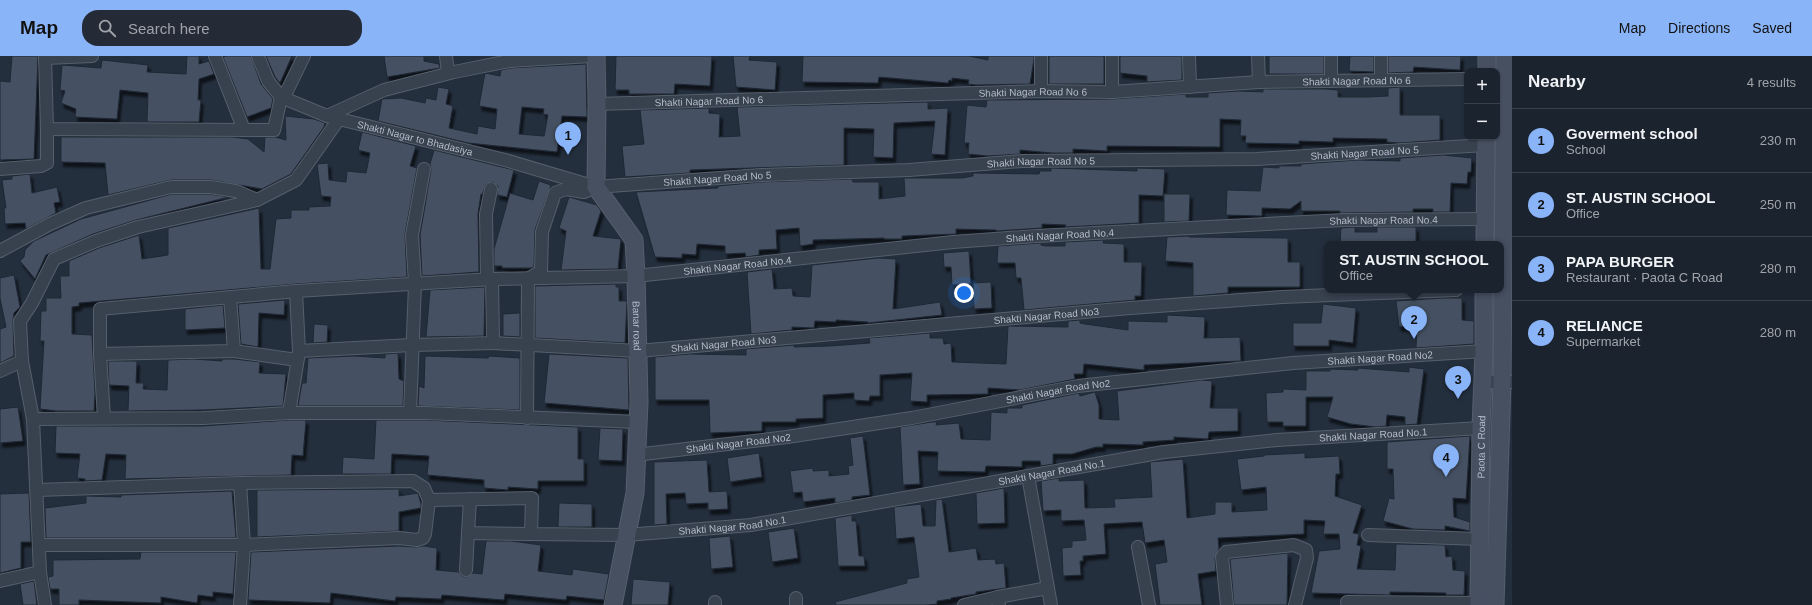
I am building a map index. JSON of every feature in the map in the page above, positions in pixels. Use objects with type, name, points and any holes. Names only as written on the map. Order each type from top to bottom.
[{"type":"street","points":[[0,169],[40,166],[47,163],[45,57],[92,56]]},
{"type":"street","points":[[215,56],[244,130]]},
{"type":"street","name":"Shakti Nagar to Bhadasiya","points":[[258,56],[268,81],[282,97],[327,116],[498,159],[596,187]]},
{"type":"street","points":[[47,129],[274,130],[282,97],[304,56]]},
{"type":"street","points":[[446,56],[448,73]]},
{"type":"street","points":[[327,116],[384,90],[448,73],[509,60],[591,56]]},
{"type":"street","points":[[527,418],[528,279],[541,271],[542,232],[555,193],[566,189],[584,192],[596,187],[598,104],[596,56]]},
{"type":"street","points":[[1041,56],[1041,91]]},
{"type":"street","points":[[1112,56],[1112,92]]},
{"type":"street","points":[[1189,56],[1190,87]]},
{"type":"street","points":[[1258,56],[1259,82]]},
{"type":"street","points":[[1331,56],[1331,81]]},
{"type":"street","points":[[1381,56],[1381,80]]},
{"type":"street","points":[[1487,56],[1487,68]]},
{"type":"street","points":[[1347,602],[1484,604],[1507,382],[1505,56]]},
{"type":"street","name":"Shakti Nagar Road No 6","points":[[598,104],[1041,91],[1112,92],[1259,82],[1464,79]]},
{"type":"street","points":[[44,605],[40,572],[38,490],[33,419],[22,361],[20,321],[32,303],[54,259],[96,241],[138,227],[257,200],[296,180],[339,119]]},
{"type":"street","points":[[1485,241],[1486,141]]},
{"type":"street","name":"Shakti Nagar Road No 5","points":[[596,187],[761,175],[909,170],[1022,161],[1257,159],[1486,141]]},
{"type":"street","points":[[410,413],[415,284],[412,235],[424,169]]},
{"type":"street","points":[[0,250],[50,224],[86,208],[171,187],[216,188],[236,191],[257,200]]},
{"type":"street","name":"Banar road","points":[[596,187],[634,240],[636,276],[638,351],[635,493],[613,605]]},
{"type":"street","points":[[491,189],[486,214],[493,343]]},
{"type":"street","name":"Shakti Nagar Road No.4","points":[[100,354],[100,309],[296,291],[490,280],[636,276],[953,242],[1014,237],[1344,220],[1485,219]]},
{"type":"street","points":[[289,413],[298,355],[296,291]]},
{"type":"street","name":"Shakti Nagar Road No3","points":[[100,354],[234,351],[298,355],[412,345],[493,343],[638,351],[1138,307],[1282,297],[1381,293]]},
{"type":"street","name":"Paota C Road","points":[[1484,293],[1479,539],[1484,604]]},
{"type":"street","points":[[230,297],[234,351]]},
{"type":"street","name":"Shakti Nagar Road No2","points":[[635,454],[787,437],[912,418],[1078,386],[1293,362],[1484,350]]},
{"type":"street","points":[[100,354],[104,418]]},
{"type":"street","points":[[0,371],[22,361]]},
{"type":"street","points":[[1483,382],[1507,382]]},
{"type":"street","points":[[33,419],[203,418],[289,413],[410,413],[637,422]]},
{"type":"street","name":"Shakti Nagar Road No.1","points":[[468,533],[626,535],[751,524],[1164,452],[1277,440],[1481,428]]},
{"type":"street","points":[[1028,476],[1051,605]]},
{"type":"street","points":[[38,490],[240,483],[413,481],[424,488],[429,500],[425,534],[423,538],[417,540],[399,538],[244,545],[39,546]]},
{"type":"street","points":[[240,483],[244,545],[240,605]]},
{"type":"street","points":[[429,500],[532,498],[531,534]]},
{"type":"street","points":[[466,570],[470,499]]},
{"type":"street","points":[[1368,535],[1479,539]]},
{"type":"street","points":[[1227,605],[1222,557],[1226,552],[1294,545],[1306,550],[1307,558],[1296,605]]},
{"type":"street","points":[[1138,546],[1148,605]]},
{"type":"street","points":[[0,582],[40,572]]},
{"type":"street","points":[[964,605],[999,601],[1048,588]]},
{"type":"building","points":[[12,56],[38,56],[34,159],[0,160],[0,81],[10,82]]},
{"type":"building","points":[[187,56],[199,56],[199,64],[209,61],[214,74],[199,79],[198,100],[201,100],[199,122],[147,122],[148,93],[120,90],[117,119],[75,117],[76,109],[61,103],[65,91],[60,90],[62,65],[101,68],[102,60],[148,65],[147,72],[186,74]]},
{"type":"building","points":[[251,56],[261,84],[273,99],[271,108],[247,117],[223,57]]},
{"type":"building","points":[[266,56],[292,56],[280,83],[275,77]]},
{"type":"building","points":[[384,56],[424,56],[424,61],[439,64],[440,68],[387,77]]},
{"type":"building","points":[[616,56],[712,56],[710,86],[675,84],[674,94],[629,94],[629,90],[615,90]]},
{"type":"building","points":[[733,56],[750,56],[749,60],[777,62],[775,90],[736,87]]},
{"type":"building","points":[[803,56],[969,56],[988,60],[988,56],[1034,56],[1034,59],[1030,84],[976,85],[968,84],[969,80],[952,78],[952,81],[949,80],[948,83],[879,77],[878,83],[802,82]]},
{"type":"building","points":[[1049,56],[1104,56],[1104,84],[1049,84]]},
{"type":"building","points":[[1120,56],[1182,56],[1182,80],[1147,82],[1147,76],[1120,73]]},
{"type":"building","points":[[1269,56],[1324,56],[1324,74],[1269,74]]},
{"type":"building","points":[[1350,56],[1374,56],[1374,72],[1349,71]]},
{"type":"building","points":[[1388,56],[1461,56],[1460,70],[1414,67],[1413,72],[1388,73]]},
{"type":"building","points":[[586,64],[587,117],[562,116],[557,152],[468,143],[378,121],[382,99],[401,98],[425,103],[426,98],[436,100],[438,87],[449,89],[446,104],[453,106],[449,128],[477,134],[478,126],[495,129],[497,109],[479,106],[485,73],[500,76],[501,70],[510,68]],"holes":[[[522,107],[544,109],[543,114],[548,115],[544,136],[519,134]]]},
{"type":"building","points":[[1400,87],[1400,115],[1440,115],[1440,140],[1400,143],[1387,142],[1387,139],[1333,138],[1333,142],[1299,141],[1299,144],[1245,143],[1246,136],[1240,136],[1241,120],[1220,119],[1220,147],[1107,146],[1107,151],[1073,149],[1073,153],[1052,153],[1020,150],[1020,154],[988,156],[968,154],[969,143],[964,143],[967,105],[986,107],[987,100],[1112,99],[1186,94],[1186,97],[1208,97],[1208,93],[1239,91],[1263,92],[1263,89],[1326,89],[1338,90],[1338,97],[1367,97],[1388,96],[1388,88]]},
{"type":"building","points":[[928,102],[928,109],[948,108],[945,155],[931,154],[935,121],[894,123],[893,158],[873,157],[874,129],[844,128],[844,165],[690,170],[690,173],[625,177],[622,146],[644,144],[640,110],[709,108],[709,113],[720,114],[719,137],[740,136],[737,107]]},
{"type":"building","points":[[285,116],[314,119],[325,123],[324,127],[291,174],[262,189],[211,180],[171,180],[108,195],[105,163],[61,162],[61,137],[232,137],[248,139],[264,152],[265,137],[275,137],[286,140]]},
{"type":"building","points":[[362,132],[416,146],[410,166],[417,168],[405,234],[407,277],[296,284],[79,303],[79,306],[72,307],[72,334],[92,335],[95,393],[94,411],[57,411],[40,409],[44,341],[40,341],[41,311],[46,311],[46,298],[61,298],[60,276],[69,276],[69,261],[99,248],[139,235],[142,259],[168,255],[168,228],[259,208],[261,269],[270,269],[276,219],[291,218],[291,210],[309,210],[309,207],[330,206],[331,197],[321,196],[317,164],[328,163],[329,180],[346,182],[347,171],[366,173],[370,153],[358,150]]},
{"type":"building","points":[[434,150],[514,170],[507,197],[497,195],[498,186],[492,182],[486,184],[482,195],[481,194],[478,214],[479,272],[422,276],[420,235],[431,170],[430,164]]},
{"type":"building","points":[[1443,155],[1472,158],[1471,172],[1468,172],[1467,184],[1451,183],[1450,212],[1433,212],[1433,209],[1413,209],[1413,212],[1340,213],[1340,211],[1301,211],[1301,201],[1290,209],[1262,208],[1262,216],[1226,215],[1227,190],[1260,191],[1263,167],[1279,168],[1279,166],[1301,166],[1301,164],[1357,160],[1400,161],[1400,158]]},
{"type":"building","points":[[1051,168],[1137,171],[1137,168],[1165,169],[1163,196],[1139,195],[1139,223],[1065,227],[1066,225],[1042,224],[1042,228],[996,231],[956,229],[956,234],[902,236],[902,239],[884,238],[813,240],[813,244],[800,246],[799,228],[776,230],[777,249],[759,250],[759,255],[746,257],[745,253],[725,254],[725,246],[697,244],[696,255],[682,254],[682,258],[655,257],[636,192],[718,188],[718,186],[761,182],[852,179],[853,182],[879,182],[879,199],[905,196],[904,178],[962,178],[973,176],[973,173],[1039,174],[1040,171],[1051,171]]},
{"type":"building","points":[[30,174],[32,193],[57,187],[60,202],[54,203],[56,213],[26,229],[25,223],[5,224],[4,208],[6,208],[2,180],[12,179],[12,176]]},
{"type":"building","points":[[539,181],[551,185],[535,230],[534,267],[502,268],[502,266],[494,266],[494,249],[510,193],[533,200]]},
{"type":"building","points":[[172,194],[209,194],[229,197],[136,220],[93,234],[46,255],[35,279],[20,261],[24,257],[25,250],[34,241],[81,219]]},
{"type":"building","points":[[1164,194],[1190,194],[1189,221],[1164,222]]},
{"type":"building","points":[[569,197],[597,205],[601,211],[593,236],[621,239],[618,269],[561,270],[566,231],[559,228]]},
{"type":"building","points":[[1355,227],[1355,232],[1377,232],[1377,227],[1416,227],[1416,241],[1340,241],[1341,228]]},
{"type":"building","points":[[1167,237],[1288,238],[1288,262],[1300,262],[1300,287],[1228,287],[1228,293],[1193,296],[1193,263],[1165,261]]},
{"type":"building","points":[[1104,240],[1103,243],[1124,244],[1124,262],[1142,262],[1141,296],[1135,296],[1135,300],[1024,310],[1021,278],[1016,278],[1015,263],[997,263],[998,246],[1041,243],[1041,245],[1046,246],[1065,246],[1065,242]]},
{"type":"building","points":[[969,251],[971,284],[952,285],[951,267],[944,267],[943,253]]},
{"type":"building","points":[[878,258],[896,259],[893,309],[940,302],[942,315],[868,323],[836,320],[836,322],[815,321],[814,328],[792,327],[792,330],[751,334],[747,272],[772,269],[774,289],[792,288],[793,296],[810,297],[812,265]]},
{"type":"building","points":[[14,275],[20,307],[14,313],[13,321],[14,356],[0,363],[0,329],[6,327],[0,298],[0,278]]},
{"type":"building","points":[[991,282],[992,308],[974,309],[973,283]]},
{"type":"building","points":[[616,284],[616,287],[619,287],[619,301],[627,301],[625,343],[535,338],[535,286]]},
{"type":"building","points":[[485,287],[484,336],[426,337],[430,290]]},
{"type":"building","points":[[1462,298],[1462,320],[1474,321],[1474,344],[1416,348],[1417,325],[1399,327],[1396,301]]},
{"type":"building","points":[[285,300],[284,315],[259,313],[258,347],[241,344],[238,304]]},
{"type":"building","points":[[1323,304],[1356,308],[1353,343],[1329,340],[1329,346],[1293,346],[1293,323],[1321,323]]},
{"type":"building","points":[[223,305],[225,328],[185,330],[185,309]]},
{"type":"building","points":[[520,313],[520,337],[503,336],[503,314]]},
{"type":"building","points":[[1167,315],[1205,317],[1204,338],[1240,337],[1241,361],[1144,365],[1144,370],[1084,364],[1083,374],[1074,374],[1075,379],[1020,390],[988,388],[988,394],[927,395],[927,402],[910,401],[912,373],[880,375],[880,396],[870,396],[869,401],[854,400],[854,393],[823,395],[823,418],[796,419],[796,422],[762,422],[762,431],[710,433],[709,400],[655,400],[655,357],[689,354],[746,355],[746,349],[794,345],[794,347],[870,343],[869,338],[930,333],[930,338],[943,338],[944,344],[951,343],[952,362],[1006,364],[1008,326],[1068,327],[1068,321],[1080,320],[1080,323],[1128,330],[1128,321],[1167,322]]},
{"type":"building","points":[[314,324],[328,325],[327,342],[313,343]]},
{"type":"building","points":[[398,353],[399,379],[404,381],[403,406],[298,406],[302,383],[306,383],[308,358],[354,356],[385,358],[385,354]]},
{"type":"building","points":[[549,354],[628,358],[629,410],[544,403]]},
{"type":"building","points":[[425,356],[488,358],[489,356],[520,358],[520,410],[418,406],[419,386],[424,388]]},
{"type":"building","points":[[193,359],[222,361],[222,359],[234,359],[260,362],[259,373],[286,374],[283,406],[203,410],[128,411],[129,386],[109,385],[108,361],[137,361],[136,383],[144,383],[143,389],[167,390],[168,360]]},
{"type":"building","points":[[1409,367],[1424,369],[1417,424],[1405,425],[1405,417],[1387,415],[1386,426],[1376,427],[1351,424],[1327,417],[1333,397],[1306,397],[1306,426],[1283,426],[1283,422],[1267,422],[1266,393],[1283,392],[1283,389],[1306,390],[1306,371],[1330,371],[1330,369],[1358,370],[1358,368],[1409,372]]},
{"type":"building","points":[[1202,380],[1212,381],[1210,408],[1238,408],[1238,431],[1209,432],[1208,439],[1174,437],[1174,440],[1143,442],[1143,445],[1103,444],[1103,447],[1096,447],[1072,454],[1053,454],[1053,464],[1041,466],[1040,461],[1022,461],[1022,467],[986,466],[985,472],[937,471],[938,452],[918,451],[920,484],[903,485],[900,427],[932,422],[937,422],[936,425],[959,423],[961,439],[990,440],[991,412],[1007,413],[1007,408],[1022,408],[1022,405],[1079,393],[1080,396],[1095,392],[1099,405],[1099,419],[1119,420],[1117,391]]},
{"type":"building","points":[[18,407],[23,441],[0,443],[0,409]]},
{"type":"building","points":[[306,420],[303,456],[292,455],[291,475],[125,479],[126,455],[106,454],[102,480],[85,481],[85,479],[77,478],[80,454],[55,453],[56,426],[203,426]]},
{"type":"building","points":[[376,420],[425,420],[578,427],[578,459],[584,459],[584,481],[538,481],[538,489],[508,487],[508,490],[484,488],[484,480],[427,475],[429,456],[392,454],[391,474],[342,474],[343,457],[374,459]]},
{"type":"building","points":[[600,428],[623,429],[622,461],[598,460]]},
{"type":"building","points":[[863,436],[870,495],[852,497],[852,500],[835,503],[835,498],[803,502],[802,492],[793,493],[790,471],[813,468],[813,471],[829,470],[829,476],[849,474],[848,466],[853,465],[850,438]]},
{"type":"building","points":[[1470,436],[1466,499],[1453,498],[1454,517],[1470,522],[1470,531],[1445,526],[1445,530],[1413,529],[1383,521],[1389,498],[1394,499],[1393,469],[1387,469],[1387,442]]},
{"type":"building","points":[[759,453],[762,477],[730,482],[727,458]]},
{"type":"building","points":[[1305,453],[1305,458],[1339,456],[1340,474],[1336,474],[1335,496],[1362,505],[1353,533],[1359,534],[1357,545],[1361,546],[1357,569],[1395,570],[1396,544],[1445,545],[1446,557],[1452,556],[1453,570],[1465,571],[1464,595],[1446,595],[1446,593],[1390,592],[1390,595],[1311,593],[1319,551],[1340,549],[1339,534],[1323,534],[1325,521],[1304,520],[1304,534],[1218,538],[1219,549],[1215,558],[1216,571],[1198,574],[1202,605],[1160,605],[1155,564],[1167,562],[1164,540],[1145,543],[1142,522],[1104,524],[1106,554],[1083,556],[1083,561],[1080,561],[1081,575],[1063,576],[1062,548],[1072,547],[1072,541],[1086,540],[1084,520],[1061,521],[1061,510],[1043,511],[1041,481],[1059,478],[1059,481],[1084,480],[1085,508],[1115,507],[1114,499],[1152,497],[1150,462],[1183,459],[1187,518],[1215,514],[1215,502],[1232,502],[1232,512],[1267,510],[1266,487],[1241,490],[1237,459],[1264,455]]},
{"type":"building","points":[[707,460],[709,492],[727,491],[728,509],[708,510],[708,503],[686,504],[685,493],[666,494],[667,524],[654,525],[654,462]]},
{"type":"building","points":[[1004,488],[1005,523],[977,524],[976,493]]},
{"type":"building","points":[[399,489],[399,496],[418,493],[421,508],[399,512],[399,531],[257,537],[257,490]]},
{"type":"building","points":[[232,491],[236,538],[46,538],[45,508],[86,503],[86,496],[121,497],[121,495]]},
{"type":"building","points":[[29,493],[31,542],[21,542],[21,568],[0,573],[0,494]]},
{"type":"building","points":[[942,499],[949,552],[976,548],[978,560],[995,559],[996,564],[1004,563],[1006,588],[976,592],[976,594],[937,601],[937,604],[927,605],[836,605],[835,602],[907,583],[907,579],[919,577],[914,537],[896,539],[894,507],[921,504],[923,526],[935,526],[936,500]]},
{"type":"building","points":[[559,503],[592,504],[592,527],[558,527]]},
{"type":"building","points":[[852,515],[852,521],[856,521],[859,556],[864,556],[865,566],[838,566],[835,518]]},
{"type":"building","points":[[794,528],[798,558],[772,562],[768,532]]},
{"type":"building","points":[[730,536],[733,567],[711,569],[709,538]]},
{"type":"building","points":[[486,541],[511,541],[541,545],[538,571],[572,575],[573,569],[609,574],[604,600],[567,596],[566,600],[505,594],[504,600],[442,595],[441,599],[396,597],[395,601],[331,593],[330,603],[248,600],[251,552],[424,546],[437,548],[436,570],[459,572],[462,576],[466,577],[473,573],[482,574]]},
{"type":"building","points":[[141,552],[236,552],[233,594],[213,592],[213,597],[198,595],[197,603],[161,597],[161,603],[79,600],[79,605],[59,605],[59,589],[50,589],[48,577],[53,576],[53,560],[140,559]]},
{"type":"building","points":[[1288,553],[1287,605],[1234,605],[1230,559]]},
{"type":"building","points":[[633,579],[670,582],[668,605],[631,605]]},
{"type":"building","points":[[34,581],[37,605],[23,605],[20,584]]},
{"type":"place","name":"Goverment school","points":[[568,155]]},
{"type":"place","name":"ST. AUSTIN SCHOOL","points":[[1414,339]]},
{"type":"place","name":"PAPA BURGER","points":[[1458,399]]},
{"type":"place","name":"RELIANCE","points":[[1446,477]]}]
